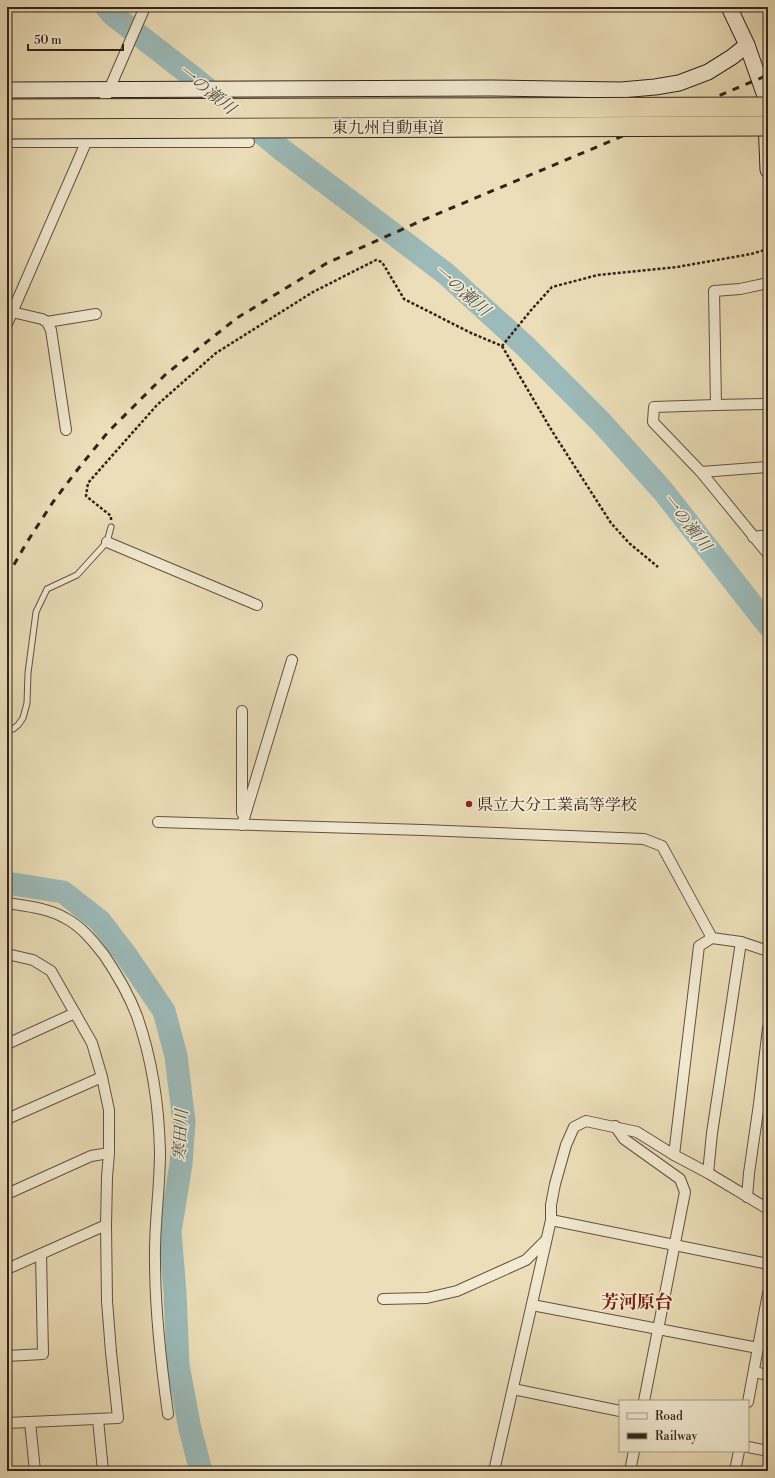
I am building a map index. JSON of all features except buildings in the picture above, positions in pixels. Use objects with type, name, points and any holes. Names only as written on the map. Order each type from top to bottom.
[{"type":"highway","name":"東九州自動車道","points":[[7,109],[768,107]]},
{"type":"highway","name":"東九州自動車道","points":[[7,128],[768,126]]},
{"type":"street","points":[[729,7],[748,45],[765,96],[768,170]]},
{"type":"street","points":[[96,314],[47,322],[9,318],[145,8]]},
{"type":"street","points":[[7,90],[491,88],[621,90],[655,88],[679,83],[708,72],[748,45]]},
{"type":"street","points":[[7,142],[249,142]]},
{"type":"street","points":[[716,404],[714,292],[740,289],[768,283]]},
{"type":"street","points":[[47,322],[53,335],[66,430]]},
{"type":"street","points":[[768,404],[716,404],[654,407],[653,422],[702,472],[768,554]]},
{"type":"street","points":[[702,472],[768,466]]},
{"type":"street","points":[[753,537],[768,534]]},
{"type":"street","points":[[107,542],[257,605]]},
{"type":"street","points":[[242,824],[292,660]]},
{"type":"street","points":[[242,711],[242,824]]},
{"type":"street","points":[[158,822],[644,839],[662,846],[712,938]]},
{"type":"street","points":[[7,903],[49,912],[66,918],[89,936],[113,968],[137,1015],[155,1088],[159,1130],[160,1172],[155,1238],[155,1262],[157,1315],[168,1414]]},
{"type":"street","points":[[674,1155],[699,946],[712,938],[741,942],[768,951]]},
{"type":"street","points":[[708,1173],[712,1133],[741,942]]},
{"type":"street","points":[[7,954],[32,960],[52,971],[92,1043],[102,1077],[109,1110],[106,1225],[107,1301],[118,1418],[7,1423]]},
{"type":"street","points":[[7,1044],[75,1013]]},
{"type":"street","points":[[748,1197],[749,1173],[768,1028]]},
{"type":"street","points":[[7,1119],[102,1077]]},
{"type":"street","points":[[494,1471],[551,1220],[551,1205],[555,1184],[566,1145],[574,1127],[586,1121],[615,1126],[637,1132],[768,1209]]},
{"type":"street","points":[[615,1126],[624,1139],[680,1179],[685,1192],[644,1400]]},
{"type":"street","points":[[7,1194],[91,1156],[109,1153]]},
{"type":"street","points":[[551,1220],[768,1264]]},
{"type":"street","points":[[7,1269],[106,1225]]},
{"type":"street","points":[[383,1299],[427,1298],[457,1291],[526,1260],[546,1240]]},
{"type":"street","points":[[7,1356],[43,1354],[41,1254]]},
{"type":"street","points":[[748,1400],[768,1293]]},
{"type":"street","points":[[532,1304],[758,1348]]},
{"type":"street","points":[[754,1372],[768,1374]]},
{"type":"street","points":[[513,1389],[619,1410]]},
{"type":"street","points":[[98,1419],[103,1471]]},
{"type":"street","points":[[30,1422],[35,1471]]},
{"type":"street","points":[[749,1446],[768,1451]]},
{"type":"street","points":[[630,1471],[634,1452]]},
{"type":"street","points":[[735,1471],[739,1452]]},
{"type":"lane","points":[[7,730],[13,729],[23,718],[27,703],[28,673],[36,612],[47,589],[77,575],[107,542],[111,527]]},
{"type":"path","points":[[502,346],[532,308],[552,287],[598,275],[677,266],[751,254],[768,249]]},
{"type":"path","points":[[111,527],[111,516],[86,496],[88,484],[157,405],[216,353],[313,292],[376,260],[382,262],[404,299],[471,333],[502,346],[552,431],[610,523],[629,543],[658,566]]},
{"type":"waterway","name":"一の瀬川","points":[[106,7],[113,15],[189,74],[281,149],[445,273],[524,345],[601,422],[663,491],[768,625]]},
{"type":"waterway","name":"寒田川","points":[[7,883],[63,892],[100,921],[126,955],[164,1011],[176,1056],[184,1122],[181,1164],[170,1232],[175,1292],[178,1365],[190,1429],[201,1471]]},
{"type":"railway","points":[[7,577],[27,542],[53,502],[108,432],[166,374],[237,318],[327,263],[423,220],[768,75]]},
{"type":"place","name":"県立大分工業高等学校","points":[[469,804]]},
{"type":"district","name":"芳河原台","points":[[637,1302]]}]
